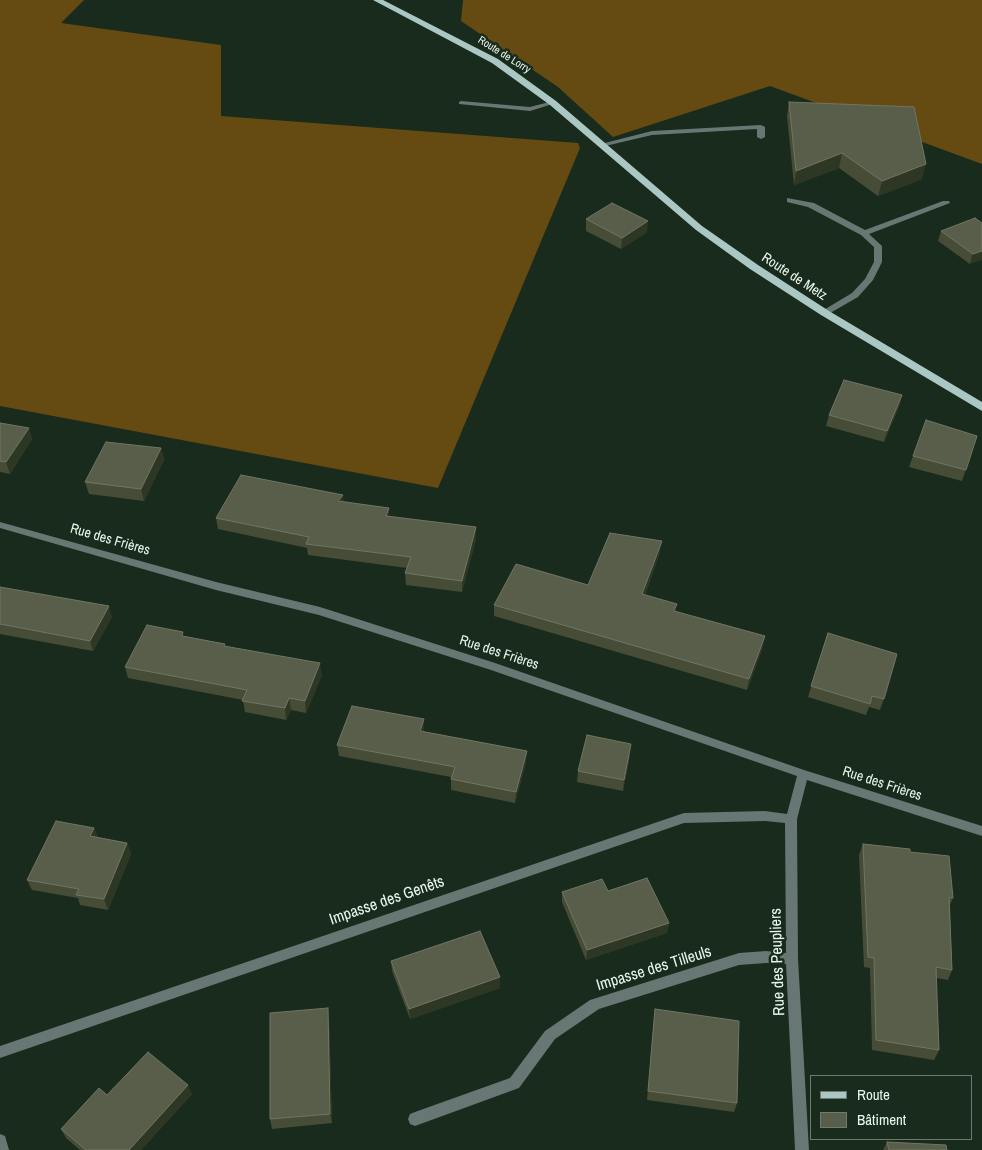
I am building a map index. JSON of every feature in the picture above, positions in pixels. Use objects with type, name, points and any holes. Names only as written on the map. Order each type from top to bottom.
[{"type":"main road","name":"Route de Lorry","points":[[377,0],[495,61],[553,103],[603,147]]},
{"type":"main road","name":"Route de Metz","points":[[603,147],[699,228],[754,268],[825,314],[982,407]]},
{"type":"street","points":[[461,103],[530,108],[553,103]]},
{"type":"street","points":[[603,147],[652,134],[753,127],[761,127],[761,137]]},
{"type":"street","points":[[790,200],[810,205],[864,233],[878,246],[878,262],[869,280],[855,295],[825,314]]},
{"type":"street","points":[[864,233],[946,203]]},
{"type":"street","name":"Rue des Frières","points":[[0,525],[216,586],[320,611],[495,667],[804,774],[982,831]]},
{"type":"street","name":"Rue des Peupliers","points":[[802,1150],[792,959],[792,819],[804,774]]},
{"type":"street","name":"Impasse des Genêts","points":[[0,1052],[684,818],[765,816],[792,819]]},
{"type":"street","name":"Impasse des Tilleuls","points":[[415,1119],[514,1083],[550,1036],[595,1004],[655,987],[739,959],[766,957],[792,959]]},
{"type":"street","points":[[0,1141],[2,1150]]},
{"type":"shaded area","points":[[0,0],[84,0],[61,23],[221,45],[221,116],[578,143],[580,148],[438,488],[0,406]]},
{"type":"shaded area","points":[[463,0],[982,0],[982,164],[770,86],[613,137],[558,87],[461,21]]},
{"type":"building","points":[[789,102],[914,107],[926,164],[882,181],[842,153],[796,171]]},
{"type":"building","points":[[612,203],[648,221],[622,238],[586,219]]},
{"type":"building","points":[[975,218],[982,223],[982,251],[973,254],[941,231]]},
{"type":"building","points":[[844,380],[902,395],[887,431],[829,415]]},
{"type":"building","points":[[926,420],[977,436],[966,470],[913,456]]},
{"type":"building","points":[[0,423],[29,428],[6,462],[0,461]]},
{"type":"building","points":[[106,442],[161,448],[141,489],[85,482]]},
{"type":"building","points":[[241,475],[343,495],[338,501],[389,508],[386,516],[476,527],[462,581],[405,573],[411,557],[306,544],[309,537],[216,518]]},
{"type":"building","points":[[610,533],[662,541],[642,594],[677,604],[674,611],[765,636],[749,679],[494,605],[516,564],[588,585]]},
{"type":"building","points":[[0,587],[109,606],[90,641],[0,624]]},
{"type":"building","points":[[147,625],[183,632],[182,636],[225,644],[224,646],[320,663],[305,701],[289,698],[285,708],[242,701],[247,690],[125,667]]},
{"type":"building","points":[[828,633],[897,654],[884,699],[872,696],[870,704],[811,686]]},
{"type":"building","points":[[352,706],[424,719],[420,731],[527,751],[516,792],[451,779],[455,767],[337,745]]},
{"type":"building","points":[[587,735],[631,744],[624,780],[578,771]]},
{"type":"building","points":[[56,821],[94,828],[90,836],[127,843],[104,899],[76,895],[79,889],[27,880]]},
{"type":"building","points":[[863,844],[910,849],[910,852],[949,856],[953,898],[949,897],[952,970],[936,967],[939,1050],[876,1040],[874,958],[868,957]]},
{"type":"building","points":[[647,878],[669,923],[587,950],[562,892],[602,879],[608,891]]},
{"type":"building","points":[[480,931],[500,977],[409,1009],[391,961]]},
{"type":"building","points":[[328,1008],[330,1114],[270,1119],[270,1013]]},
{"type":"building","points":[[655,1009],[739,1021],[737,1103],[648,1091]]},
{"type":"building","points":[[148,1052],[188,1085],[129,1150],[86,1150],[61,1129],[99,1088],[107,1095]]},
{"type":"building","points":[[887,1142],[946,1145],[947,1150],[889,1150]]}]
